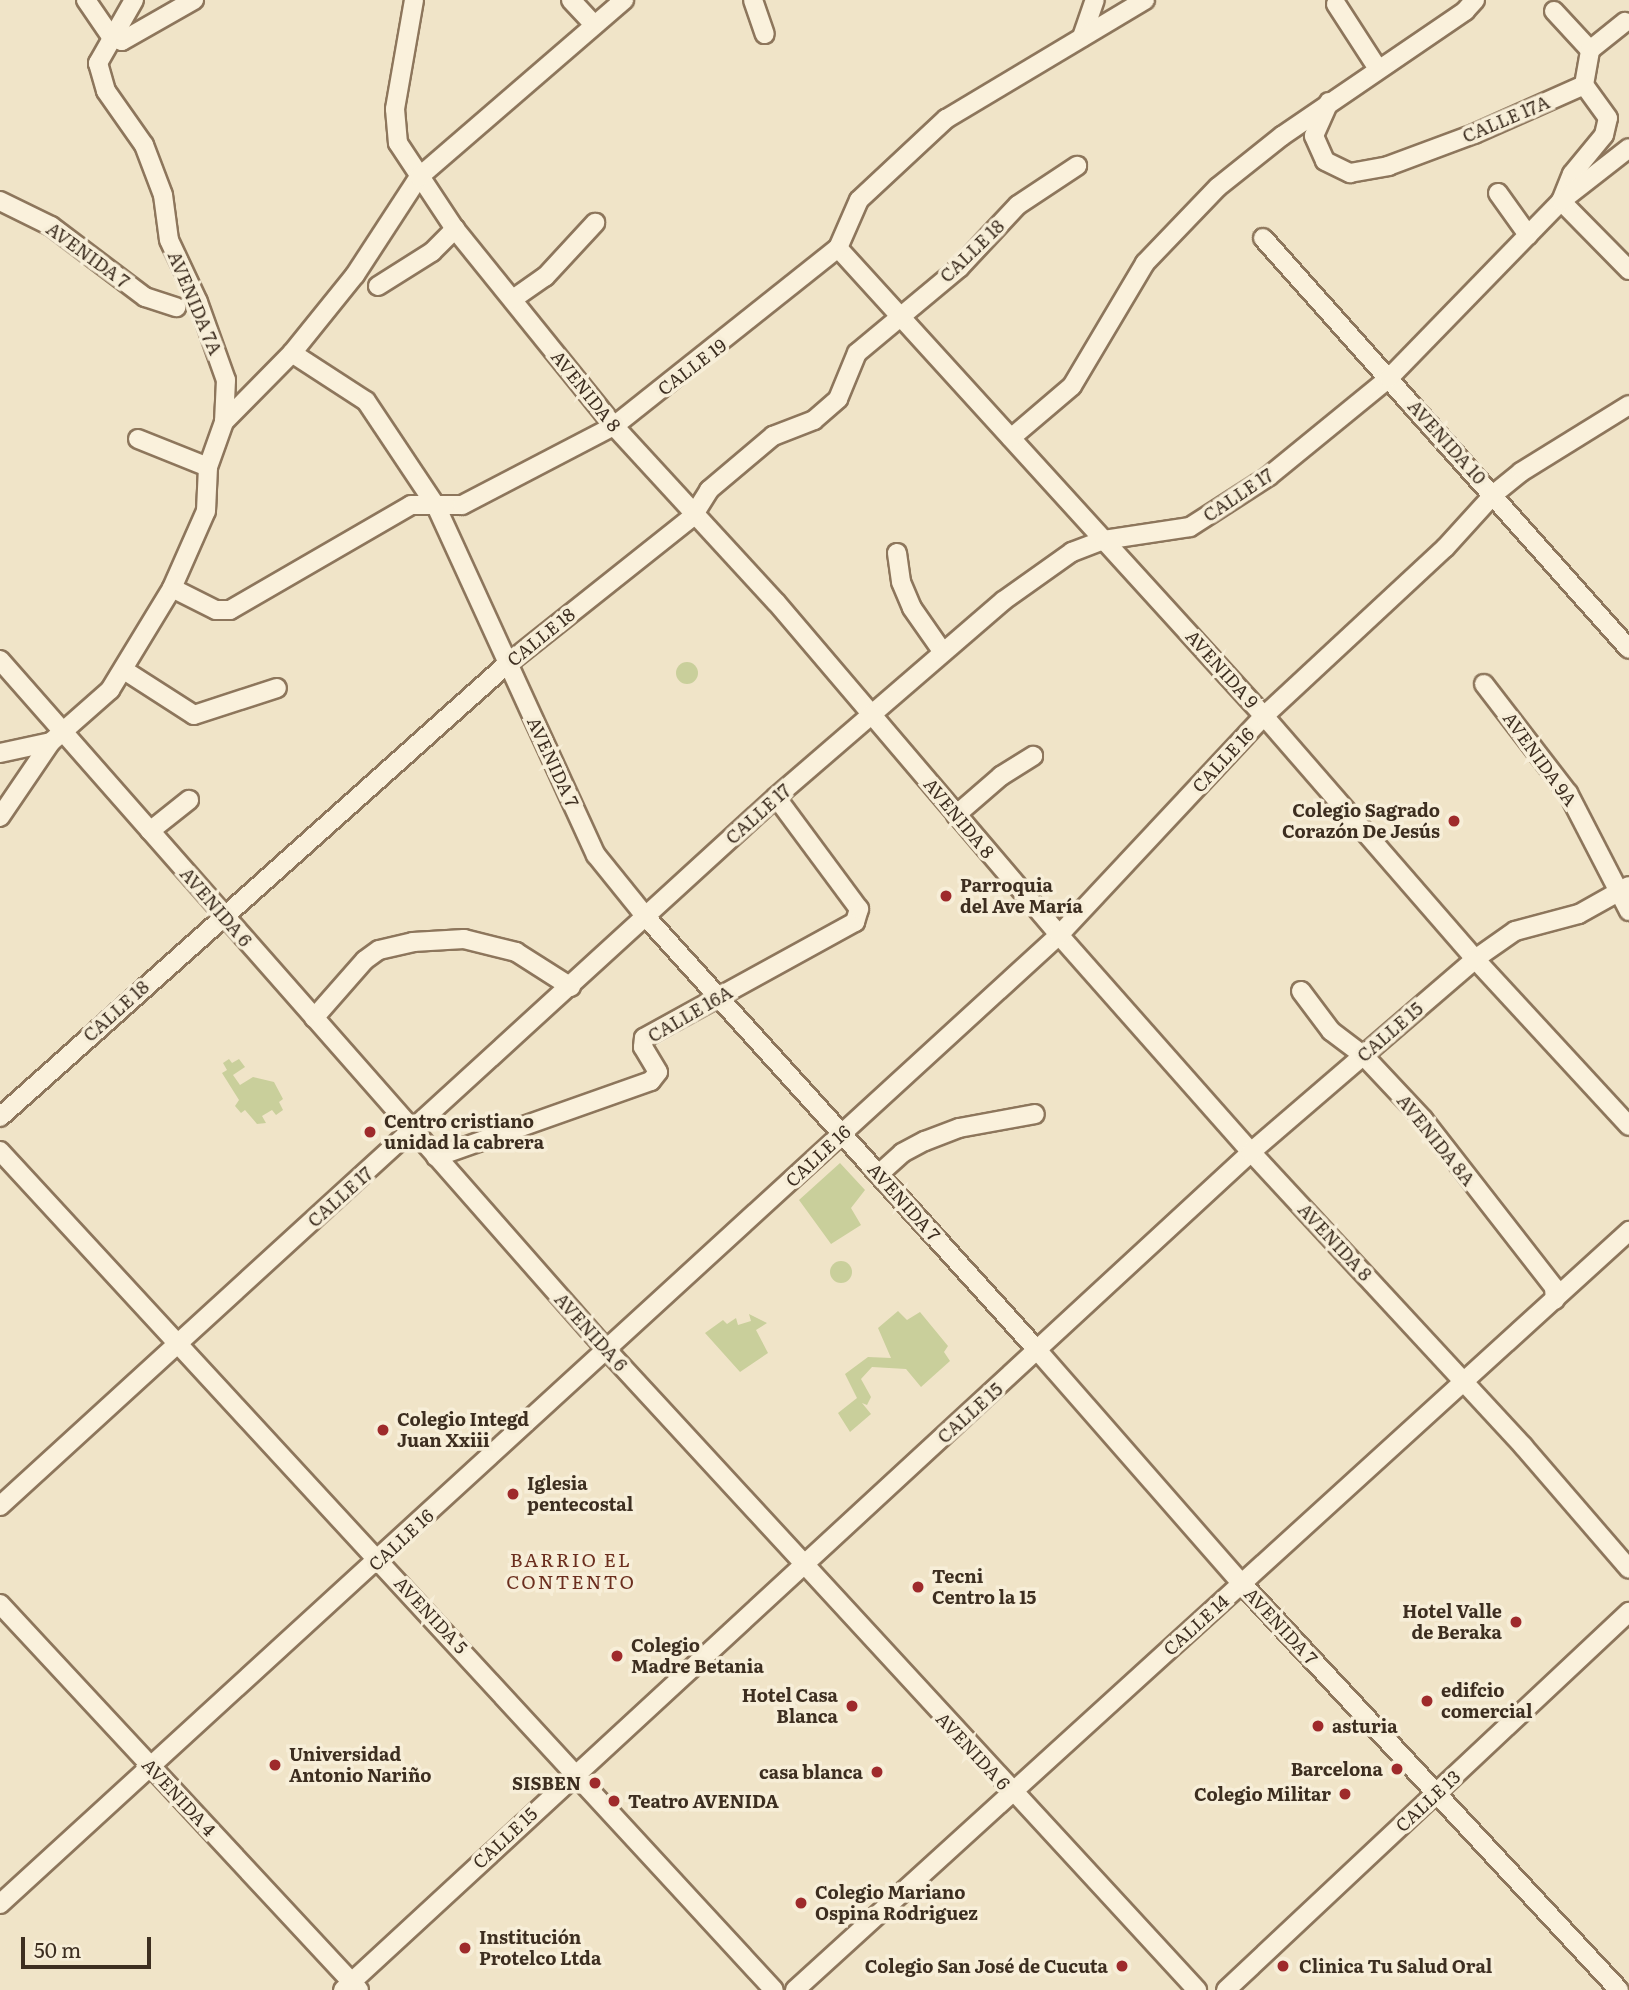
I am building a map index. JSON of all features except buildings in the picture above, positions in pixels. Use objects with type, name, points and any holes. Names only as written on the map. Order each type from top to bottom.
[{"type":"street","points":[[86,0],[110,35],[122,41],[194,0]]},
{"type":"street","name":"AVENIDA 7A","points":[[134,0],[110,35],[98,63],[106,90],[144,145],[163,195],[169,240],[198,302],[226,380],[224,422]]},
{"type":"street","points":[[414,0],[395,109],[398,143],[419,177]]},
{"type":"street","points":[[571,0],[594,25]]},
{"type":"street","points":[[0,817],[57,737],[110,690],[172,588],[206,511],[208,467],[224,422],[292,353],[355,275],[419,177],[624,0]]},
{"type":"street","points":[[754,0],[765,34]]},
{"type":"street","points":[[1082,37],[1096,0]]},
{"type":"street","name":"CALLE 19","points":[[172,588],[216,610],[230,610],[411,505],[462,505],[614,426],[838,248],[859,200],[946,119],[1145,0]]},
{"type":"street","points":[[1011,438],[1072,386],[1145,263],[1218,187],[1329,102],[1465,11],[1475,0]]},
{"type":"street","points":[[1336,4],[1378,69]]},
{"type":"street","points":[[1554,11],[1590,50]]},
{"type":"street","points":[[1584,85],[1590,50],[1625,22]]},
{"type":"street","name":"CALLE 17","points":[[1561,201],[1572,174],[1604,135],[1608,118],[1584,85]]},
{"type":"street","name":"CALLE 17A","points":[[1329,102],[1314,136],[1325,161],[1350,173],[1388,166],[1474,134],[1584,85]]},
{"type":"street","name":"CALLE 17","points":[[0,1506],[776,797],[870,713],[1003,601],[1062,559],[1104,540],[1189,527],[1211,516],[1269,476],[1389,378],[1561,201],[1629,148]]},
{"type":"street","name":"CALLE 18","points":[[0,1117],[223,914],[506,665],[692,516],[709,490],[773,436],[814,420],[838,399],[856,353],[959,268],[1018,205],[1077,166]]},
{"type":"street","name":"AVENIDA 8","points":[[419,177],[455,229],[614,426],[692,516],[776,602],[1059,936],[1251,1152],[1465,1381],[1629,1569]]},
{"type":"street","points":[[1498,193],[1528,235]]},
{"type":"street","name":"AVENIDA 7","points":[[0,201],[51,226],[145,297],[161,306],[176,307]]},
{"type":"street","points":[[1561,201],[1629,270]]},
{"type":"street","points":[[513,299],[545,277],[595,223]]},
{"type":"street","points":[[378,286],[432,252],[455,229]]},
{"type":"street","name":"AVENIDA 10","points":[[1263,238],[1494,494],[1629,649]]},
{"type":"street","name":"AVENIDA 9","points":[[838,248],[1264,716],[1475,959],[1629,1126]]},
{"type":"street","name":"AVENIDA 7","points":[[292,353],[366,401],[436,506],[506,665],[596,855],[646,917],[1038,1351],[1242,1584],[1619,1990]]},
{"type":"street","name":"CALLE 16","points":[[0,1904],[381,1560],[606,1349],[1059,936],[1264,716],[1445,548],[1494,494],[1521,471],[1629,405]]},
{"type":"street","points":[[138,439],[208,467]]},
{"type":"street","points":[[897,553],[901,582],[912,608],[942,652]]},
{"type":"street","name":"AVENIDA 6","points":[[0,660],[57,737],[149,831],[606,1349],[800,1564],[1197,1990]]},
{"type":"street","points":[[124,670],[194,715],[277,688]]},
{"type":"street","name":"AVENIDA 9A","points":[[1484,684],[1568,793],[1624,890],[1629,911]]},
{"type":"street","points":[[0,753],[57,737]]},
{"type":"street","points":[[956,815],[1001,776],[1033,756]]},
{"type":"street","name":"CALLE 16A","points":[[436,1157],[651,1081],[658,1072],[643,1047],[644,1038],[856,922],[859,909],[776,797]]},
{"type":"street","points":[[149,831],[189,800]]},
{"type":"street","name":"CALLE 15","points":[[351,1987],[575,1772],[800,1564],[1038,1351],[1251,1152],[1363,1055],[1475,959],[1515,932],[1578,914],[1624,890]]},
{"type":"street","points":[[314,1018],[365,960],[379,950],[413,942],[464,939],[516,952],[571,987]]},
{"type":"street","name":"AVENIDA 8A","points":[[1301,991],[1331,1031],[1363,1055],[1423,1119],[1554,1287],[1555,1300]]},
{"type":"street","points":[[879,1174],[902,1153],[925,1141],[959,1128],[1035,1114]]},
{"type":"street","name":"AVENIDA 5","points":[[0,1151],[381,1560],[774,1990]]},
{"type":"street","name":"CALLE 14","points":[[795,1990],[1629,1231]]},
{"type":"street","name":"AVENIDA 4","points":[[0,1604],[351,1987]]},
{"type":"street","name":"CALLE 13","points":[[1226,1990],[1629,1612]]},
{"type":"green space","points":[[687,662],[695,665],[698,673],[695,681],[687,684],[679,681],[676,673],[679,665]]},
{"type":"green space","points":[[229,1059],[232,1063],[239,1059],[245,1067],[233,1075],[240,1085],[253,1077],[274,1082],[283,1099],[279,1102],[283,1110],[276,1115],[272,1110],[262,1116],[266,1123],[257,1124],[245,1110],[241,1113],[235,1106],[239,1100],[222,1073],[227,1070],[223,1063]]},
{"type":"green space","points":[[840,1163],[865,1190],[851,1208],[861,1225],[831,1244],[799,1200]]},
{"type":"green space","points":[[841,1261],[849,1264],[852,1272],[849,1280],[841,1283],[833,1280],[830,1272],[833,1264]]},
{"type":"green space","points":[[898,1311],[907,1320],[920,1312],[948,1346],[944,1352],[950,1361],[921,1387],[906,1369],[872,1367],[861,1379],[871,1397],[867,1405],[862,1403],[871,1414],[850,1432],[838,1413],[857,1398],[845,1374],[868,1357],[891,1358],[878,1328]]},
{"type":"green space","points":[[749,1314],[767,1323],[756,1330],[768,1353],[740,1372],[705,1333],[723,1320],[727,1324],[736,1318],[738,1325],[751,1321]]},
{"type":"place","name":"Colegio Sagrado Corazón De Jesús","points":[[1454,821]]},
{"type":"place","name":"Parroquia del Ave María","points":[[946,896]]},
{"type":"place","name":"Centro cristiano unidad la cabrera","points":[[370,1132]]},
{"type":"place","name":"Colegio Integd Juan Xxiii","points":[[383,1430]]},
{"type":"place","name":"Iglesia pentecostal","points":[[513,1494]]},
{"type":"place","name":"Tecni Centro la 15","points":[[918,1587]]},
{"type":"place","name":"Hotel Valle de Beraka","points":[[1516,1622]]},
{"type":"place","name":"Colegio Madre Betania","points":[[617,1656]]},
{"type":"place","name":"edifcio comercial","points":[[1427,1701]]},
{"type":"place","name":"Hotel Casa Blanca","points":[[852,1706]]},
{"type":"place","name":"asturia","points":[[1318,1726]]},
{"type":"place","name":"Universidad Antonio Nariño","points":[[275,1765]]},
{"type":"place","name":"Barcelona","points":[[1397,1769]]},
{"type":"place","name":"casa blanca","points":[[877,1772]]},
{"type":"place","name":"SISBEN","points":[[595,1783]]},
{"type":"place","name":"Colegio Militar","points":[[1345,1794]]},
{"type":"place","name":"Teatro AVENIDA","points":[[614,1801]]},
{"type":"place","name":"Colegio Mariano Ospina Rodriguez","points":[[801,1903]]},
{"type":"place","name":"Institución Protelco Ltda","points":[[465,1948]]},
{"type":"place","name":"Colegio San José de Cucuta","points":[[1122,1966]]},
{"type":"place","name":"Clinica Tu Salud Oral","points":[[1283,1966]]},
{"type":"district","name":"BARRIO EL CONTENTO","points":[[571,1571]]}]
